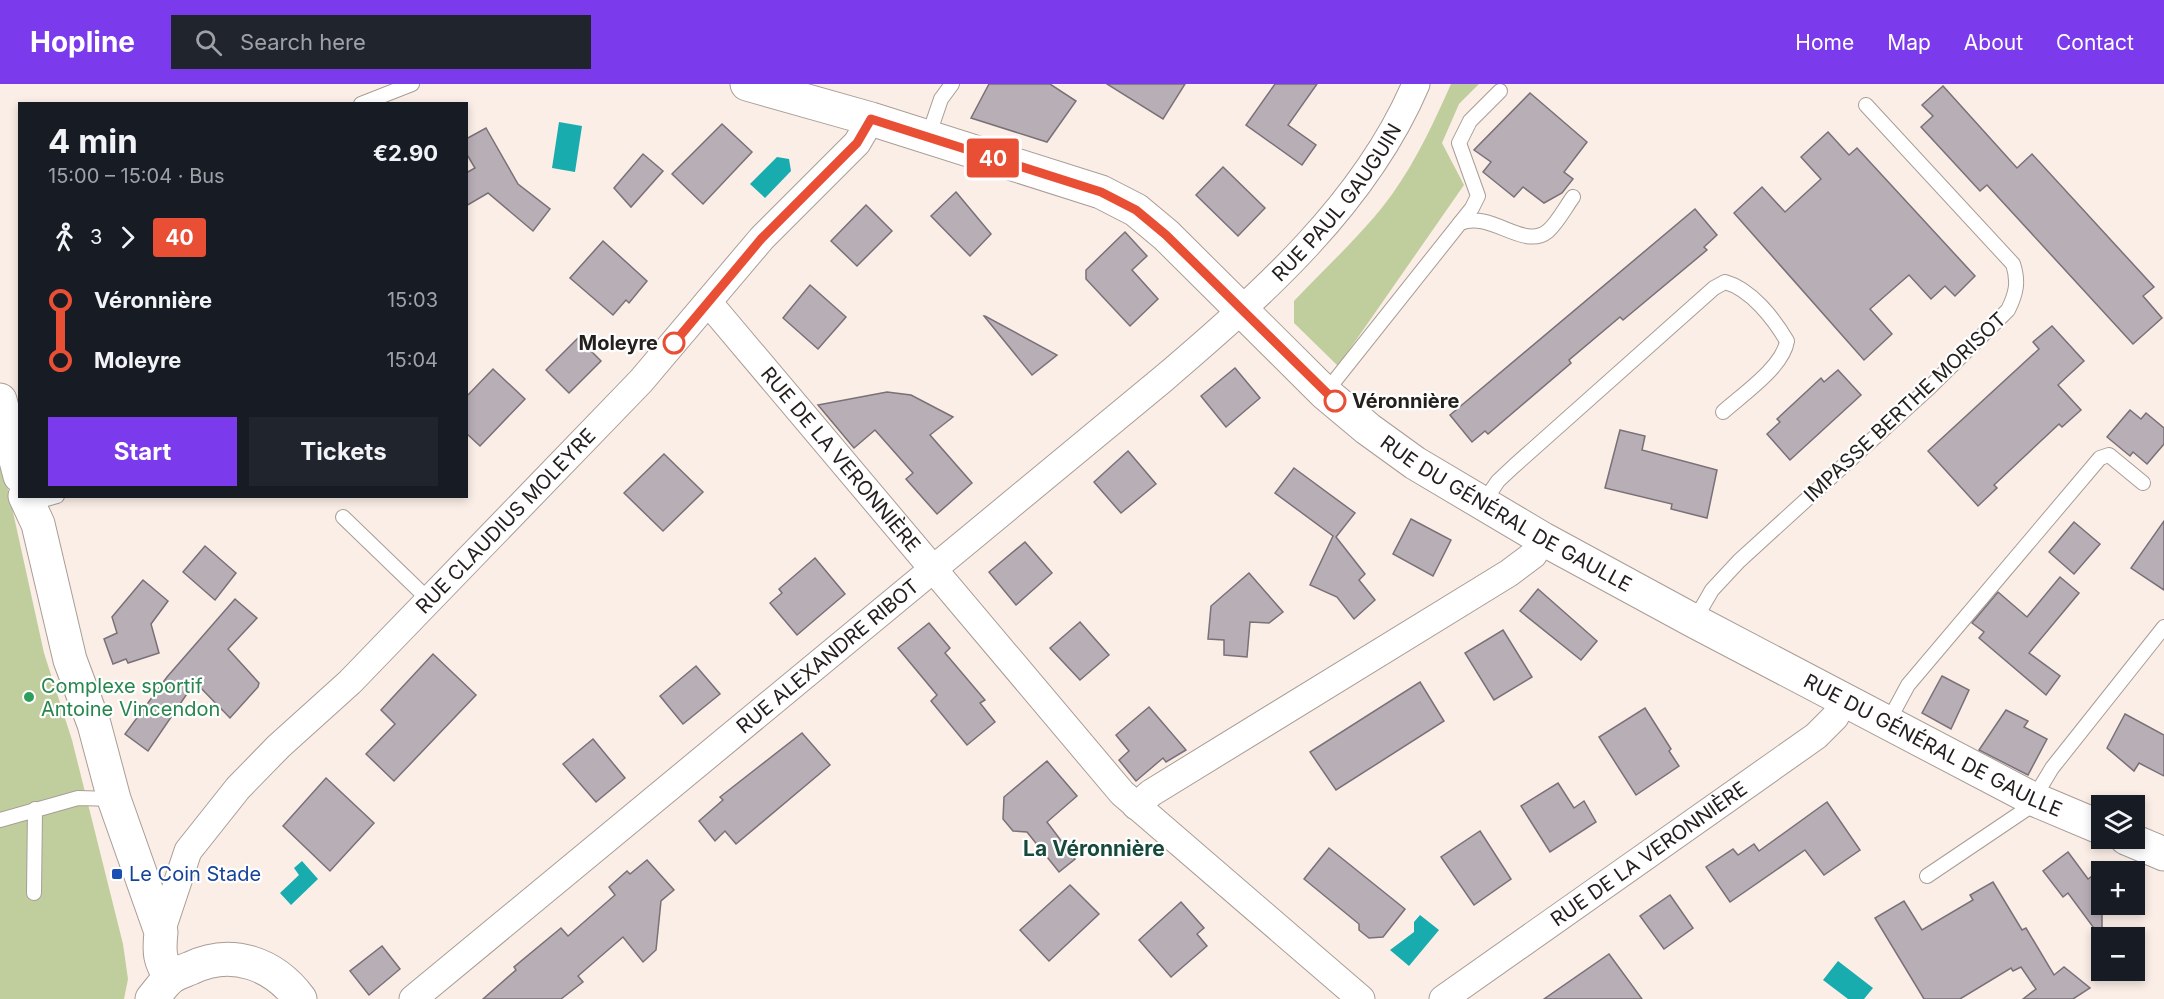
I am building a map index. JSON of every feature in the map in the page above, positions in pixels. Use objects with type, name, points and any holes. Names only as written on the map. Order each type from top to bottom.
[{"type":"street","name":"RUE DU GÉNÉRAL DE GAULLE","points":[[747,84],[871,119],[1101,192],[1136,210],[1166,235],[1325,393],[1368,429],[1415,463],[1481,504],[1694,621],[2032,799],[2091,823]]},
{"type":"street","name":"RUE PAUL GAUGUIN","points":[[1242,310],[1323,227],[1356,187],[1383,149],[1416,84]]},
{"type":"street","name":"RUE CLAUDIUS MOLEYRE","points":[[161,932],[192,845],[238,788],[279,746],[350,682],[641,381],[762,238],[857,143],[871,119]]},
{"type":"street","name":"RUE DE LA VERONNIÈRE","points":[[708,302],[1122,793],[1361,999]]},
{"type":"street","name":"RUE ALEXANDRE RIBOT","points":[[413,999],[1163,379],[1242,310]]},
{"type":"street","points":[[0,400],[18,452]]},
{"type":"street","points":[[33,498],[57,615],[70,660],[94,724],[114,799],[161,932],[159,955],[162,965],[161,988]]},
{"type":"street","points":[[1136,806],[1151,793],[1517,568],[1533,555],[1543,539]]},
{"type":"street","name":"RUE DE LA VERONNIÈRE","points":[[1443,999],[1816,736],[1828,726],[1844,699]]},
{"type":"street","points":[[2145,846],[2164,855]]},
{"type":"street","points":[[161,988],[207,960],[237,958],[267,968],[287,982],[300,999]]},
{"type":"lane","points":[[368,102],[412,84]]},
{"type":"lane","points":[[928,137],[941,99],[952,84]]},
{"type":"lane","points":[[1325,393],[1460,223],[1478,196],[1461,153],[1462,133],[1500,91]]},
{"type":"lane","name":"IMPASSE BERTHE MORISOT","points":[[1694,621],[1712,590],[1739,561],[1946,372],[2008,310],[2015,296],[2018,278],[2013,264],[1866,105]]},
{"type":"lane","points":[[1460,223],[1478,219],[1518,235],[1538,236],[1546,233],[1573,197]]},
{"type":"lane","points":[[1481,504],[1497,481],[1714,288],[1725,282],[1736,285],[1746,293],[1787,340],[1785,352],[1778,362],[1723,412]]},
{"type":"lane","points":[[1888,723],[1908,686],[2100,458],[2109,455],[2143,483]]},
{"type":"lane","points":[[343,517],[429,600]]},
{"type":"lane","points":[[1927,876],[2028,808],[2052,768],[2164,627]]},
{"type":"lane","points":[[0,820],[78,798],[114,799]]},
{"type":"lane","points":[[34,892],[35,809]]},
{"type":"green space","points":[[1451,84],[1479,84],[1459,104],[1442,143],[1464,185],[1338,366],[1294,323],[1294,301],[1358,235],[1393,193],[1432,126]]},
{"type":"green space","name":"Complexe sportif Antoine Vincendon","points":[[0,453],[44,653],[72,740],[123,944],[128,979],[124,999],[0,999]]},
{"type":"water","points":[[559,122],[582,126],[575,172],[552,168]]},
{"type":"water","points":[[777,157],[789,159],[791,171],[765,198],[750,184]]},
{"type":"water","points":[[302,861],[318,879],[291,905],[280,893],[299,875],[294,868]]},
{"type":"water","points":[[1420,915],[1439,930],[1409,966],[1390,950],[1414,932],[1414,922]]},
{"type":"water","points":[[1838,961],[1873,988],[1864,999],[1848,999],[1823,980]]},
{"type":"building","points":[[989,84],[1050,84],[1076,101],[1047,142],[971,118]]},
{"type":"building","points":[[1107,84],[1185,84],[1163,119]]},
{"type":"building","points":[[1275,84],[1317,84],[1288,125],[1316,145],[1302,165],[1246,125]]},
{"type":"building","points":[[1943,86],[2017,168],[2032,154],[2154,287],[2143,296],[2162,318],[2133,344],[1987,185],[1980,191],[1921,127],[1933,116],[1922,105]]},
{"type":"building","points":[[1530,93],[1587,142],[1564,172],[1573,179],[1562,193],[1544,203],[1523,187],[1514,197],[1483,172],[1491,162],[1474,150]]},
{"type":"building","points":[[722,124],[752,152],[703,204],[672,174]]},
{"type":"building","points":[[486,128],[518,184],[550,209],[533,231],[488,193],[468,205],[468,172],[475,168],[468,156],[468,138]]},
{"type":"building","points":[[1828,132],[1849,155],[1857,148],[1975,276],[1955,296],[1945,286],[1931,299],[1909,275],[1870,309],[1892,334],[1864,360],[1734,213],[1762,187],[1785,212],[1821,179],[1801,157]]},
{"type":"building","points":[[643,154],[663,171],[631,207],[614,188]]},
{"type":"building","points":[[1223,167],[1265,208],[1238,236],[1196,195]]},
{"type":"building","points":[[956,192],[991,234],[970,256],[931,216]]},
{"type":"building","points":[[866,205],[892,231],[857,266],[831,241]]},
{"type":"building","points":[[1695,209],[1717,235],[1704,247],[1707,250],[1623,320],[1620,317],[1569,360],[1571,363],[1488,434],[1485,431],[1472,442],[1450,415]]},
{"type":"building","points":[[1125,232],[1147,256],[1132,270],[1158,299],[1130,326],[1086,279],[1086,270]]},
{"type":"building","points":[[603,241],[647,281],[629,303],[626,300],[613,315],[570,278]]},
{"type":"building","points":[[810,285],[846,317],[818,349],[783,318]]},
{"type":"building","points":[[985,316],[1057,355],[1032,375]]},
{"type":"building","points":[[2052,326],[2084,361],[2058,385],[2081,410],[2062,427],[2059,424],[1994,485],[1997,488],[1978,506],[1928,451],[2039,349],[2033,342]]},
{"type":"building","points":[[578,338],[601,361],[569,393],[546,370]]},
{"type":"building","points":[[1235,368],[1260,398],[1226,427],[1201,396]]},
{"type":"building","points":[[493,369],[525,399],[480,446],[468,435],[468,395]]},
{"type":"building","points":[[1838,370],[1861,395],[1790,460],[1767,434],[1780,422],[1777,419],[1821,378],[1824,382]]},
{"type":"building","points":[[887,392],[911,395],[953,417],[930,435],[972,483],[937,514],[906,479],[913,473],[875,430],[854,448],[818,405]]},
{"type":"building","points":[[2130,410],[2141,419],[2146,413],[2164,428],[2164,444],[2147,464],[2133,452],[2130,456],[2107,437]]},
{"type":"building","points":[[1620,430],[1645,436],[1642,450],[1717,470],[1707,518],[1671,509],[1672,504],[1605,488]]},
{"type":"building","points":[[1128,451],[1156,484],[1121,513],[1094,482]]},
{"type":"building","points":[[664,454],[703,492],[663,531],[624,493]]},
{"type":"building","points":[[1294,468],[1355,513],[1336,537],[1365,574],[1359,580],[1375,600],[1354,619],[1337,597],[1310,585],[1333,536],[1275,493]]},
{"type":"building","points":[[1411,519],[1451,540],[1433,576],[1393,554]]},
{"type":"building","points":[[2164,521],[2164,590],[2131,568]]},
{"type":"building","points":[[2074,522],[2100,544],[2074,574],[2049,552]]},
{"type":"building","points":[[1025,542],[1052,573],[1016,605],[989,572]]},
{"type":"building","points":[[205,546],[236,573],[215,600],[183,572]]},
{"type":"building","points":[[815,558],[845,594],[797,635],[770,603],[782,593],[779,589]]},
{"type":"building","points":[[1249,573],[1283,612],[1269,623],[1250,622],[1247,657],[1224,655],[1224,640],[1208,639],[1211,606]]},
{"type":"building","points":[[2060,577],[2079,593],[2029,653],[2060,676],[2046,695],[1979,638],[1984,632],[1972,623],[1998,592],[2027,617]]},
{"type":"building","points":[[143,580],[168,601],[151,624],[159,653],[128,663],[126,659],[113,664],[104,639],[117,633],[112,617]]},
{"type":"building","points":[[1538,589],[1597,641],[1581,660],[1520,611]]},
{"type":"building","points":[[235,599],[257,618],[228,649],[259,683],[258,687],[230,718],[195,682],[148,751],[125,734],[167,677]]},
{"type":"building","points":[[1080,622],[1109,655],[1080,680],[1050,648]]},
{"type":"building","points":[[929,623],[950,648],[945,653],[985,700],[980,703],[995,722],[967,745],[931,701],[937,695],[898,648]]},
{"type":"building","points":[[1503,630],[1532,677],[1494,700],[1465,653]]},
{"type":"building","points":[[433,654],[476,695],[394,781],[366,754],[395,724],[381,710]]},
{"type":"building","points":[[696,666],[720,694],[683,724],[660,696]]},
{"type":"building","points":[[1942,676],[1969,690],[1951,729],[1922,713]]},
{"type":"building","points":[[1420,682],[1444,721],[1336,790],[1310,752]]},
{"type":"building","points":[[1149,707],[1186,750],[1166,762],[1163,758],[1136,781],[1119,760],[1129,751],[1116,735]]},
{"type":"building","points":[[1645,708],[1679,766],[1636,795],[1599,737]]},
{"type":"building","points":[[2006,710],[2028,721],[2024,727],[2047,739],[2028,775],[1979,750]]},
{"type":"building","points":[[2125,714],[2164,735],[2164,776],[2139,763],[2134,771],[2107,748]]},
{"type":"building","points":[[802,733],[830,765],[736,844],[725,831],[715,841],[699,821],[723,800],[720,797]]},
{"type":"building","points":[[593,739],[625,778],[596,802],[563,764]]},
{"type":"building","points":[[1047,761],[1077,796],[1047,822],[1075,859],[1059,872],[1027,832],[1013,831],[1003,819],[1004,797]]},
{"type":"building","points":[[326,778],[374,823],[330,871],[283,826]]},
{"type":"building","points":[[1558,783],[1574,808],[1584,801],[1596,822],[1550,852],[1521,806]]},
{"type":"building","points":[[1827,802],[1860,850],[1824,875],[1805,850],[1730,902],[1706,867],[1733,849],[1738,855],[1754,844],[1759,851]]},
{"type":"building","points":[[1480,831],[1511,879],[1474,905],[1441,857]]},
{"type":"building","points":[[1329,848],[1405,909],[1383,937],[1369,938],[1359,930],[1359,924],[1304,879]]},
{"type":"building","points":[[2068,852],[2088,879],[2091,877],[2091,915],[2102,915],[2102,927],[2093,927],[2068,893],[2063,897],[2043,871]]},
{"type":"building","points":[[647,860],[674,890],[661,901],[656,950],[643,962],[623,937],[578,976],[583,982],[561,999],[483,999],[516,970],[514,967],[561,928],[568,936],[615,895],[609,887],[627,871],[630,874]]},
{"type":"building","points":[[1993,882],[2022,930],[2026,928],[2054,975],[2064,967],[2090,988],[2073,999],[2023,999],[2036,989],[2021,967],[2013,971],[2011,968],[1960,999],[1924,999],[1875,918],[1904,901],[1922,930],[1973,900],[1970,895]]},
{"type":"building","points":[[1070,885],[1099,914],[1049,961],[1020,930]]},
{"type":"building","points":[[1670,895],[1693,928],[1664,949],[1640,916]]},
{"type":"building","points":[[1181,902],[1204,928],[1197,934],[1207,946],[1171,977],[1139,940]]},
{"type":"building","points":[[382,946],[400,969],[369,995],[350,971]]},
{"type":"building","points":[[1609,954],[1642,999],[1544,999]]},
{"type":"bus line","name":"40","points":[[674,343],[762,238],[857,143],[871,119],[1101,192],[1136,210],[1166,235],[1335,401]]},
{"type":"place","name":"Moleyre","points":[[674,343]]},
{"type":"place","name":"Véronnière","points":[[1335,401]]},
{"type":"place","name":"Complexe sportif Antoine Vincendon","points":[[29,697]]},
{"type":"place","name":"Le Coin Stade","points":[[117,874]]},
{"type":"district","name":"La Véronnière","points":[[1094,848]]}]
